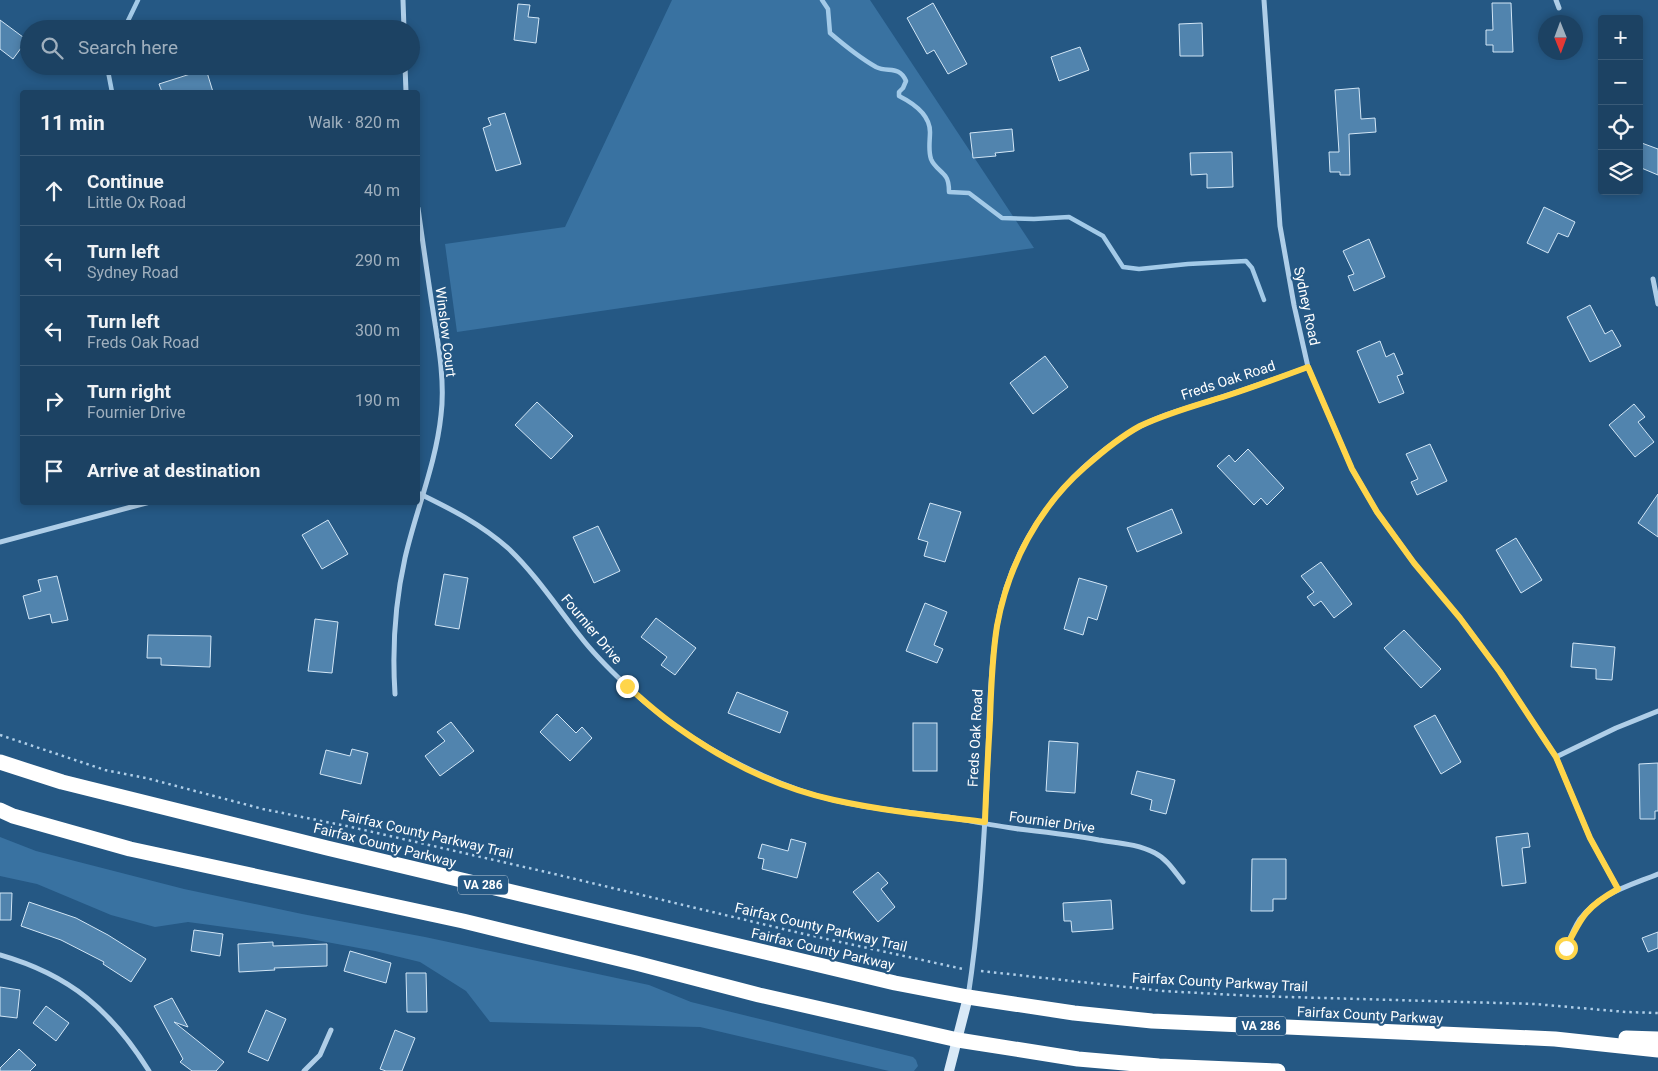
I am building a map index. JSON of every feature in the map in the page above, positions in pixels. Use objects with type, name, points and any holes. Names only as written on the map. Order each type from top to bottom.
[{"type":"highway","name":"Fairfax County Parkway","points":[[0,762],[62,782],[337,850],[895,983],[968,997],[1074,1013],[1152,1020],[1554,1039],[1658,1050]]},
{"type":"highway","points":[[0,810],[13,816],[130,849],[463,921],[636,962],[758,995],[958,1040],[1078,1059],[1159,1066],[1278,1071]]},
{"type":"highway","points":[[1554,1039],[1658,1039]]},
{"type":"street","points":[[403,0],[404,20]]},
{"type":"street","name":"Sydney Road","points":[[1264,0],[1280,226],[1308,367],[1352,469],[1377,512],[1414,563],[1460,618],[1500,672],[1556,757],[1590,838],[1618,889]]},
{"type":"street","points":[[1556,0],[1558,8]]},
{"type":"street","points":[[405,75],[406,90]]},
{"type":"street","name":"Winslow Court","points":[[395,694],[393,664],[394,631],[399,595],[406,557],[424,496],[442,413],[442,389],[437,340],[420,222]]},
{"type":"street","points":[[1653,279],[1658,304]]},
{"type":"street","name":"Freds Oak Road","points":[[949,1071],[968,997],[972,970],[981,883],[992,685],[998,626],[1005,594],[1014,567],[1029,536],[1042,515],[1079,472],[1106,448],[1131,432],[1168,414],[1263,384],[1308,367]]},
{"type":"street","name":"Fournier Drive","points":[[420,494],[463,515],[487,531],[510,550],[537,580],[582,639],[627,686],[676,726],[734,762],[772,780],[834,800],[892,810],[985,822],[1008,828],[1055,832],[1137,846],[1157,854],[1165,860],[1183,882]]},
{"type":"street","points":[[0,542],[139,505]]},
{"type":"street","points":[[1556,757],[1616,728],[1658,711]]},
{"type":"street","points":[[1566,948],[1579,921],[1591,906],[1618,889],[1658,874]]},
{"type":"street","points":[[0,955],[41,969],[93,1002],[123,1033],[149,1071]]},
{"type":"street","points":[[304,1071],[320,1055],[331,1030]]},
{"type":"path","name":"Fairfax County Parkway Trail","points":[[0,735],[105,770],[146,778],[263,809],[352,826],[804,934],[972,970],[1163,991],[1254,996],[1534,1004],[1658,1013]]},
{"type":"shaded area","points":[[672,0],[870,0],[1034,248],[457,332],[445,244],[565,227]]},
{"type":"shaded area","points":[[0,837],[36,851],[184,889],[425,937],[649,985],[691,1002],[913,1057],[918,1066],[914,1071],[889,1071],[700,1027],[490,1022],[466,991],[420,962],[375,951],[305,938],[188,922],[155,927],[111,915],[37,884],[0,876]]},
{"type":"building","points":[[933,3],[967,64],[948,74],[934,50],[927,54],[907,18]]},
{"type":"building","points":[[1492,3],[1511,3],[1513,52],[1493,52],[1493,45],[1486,45],[1486,30],[1493,30]]},
{"type":"building","points":[[518,4],[530,5],[528,17],[539,18],[536,43],[514,40]]},
{"type":"building","points":[[0,20],[20,35],[20,50],[13,59],[0,49]]},
{"type":"building","points":[[1202,23],[1203,56],[1180,56],[1179,24]]},
{"type":"building","points":[[1080,47],[1089,70],[1059,81],[1051,57]]},
{"type":"building","points":[[187,75],[208,75],[212,90],[161,90],[159,84]]},
{"type":"building","points":[[1359,88],[1361,119],[1375,118],[1376,132],[1349,134],[1350,175],[1340,175],[1340,172],[1330,172],[1329,152],[1339,152],[1335,90]]},
{"type":"building","points":[[505,113],[521,164],[496,171],[483,128],[491,125],[488,118]]},
{"type":"building","points":[[1012,129],[1014,151],[995,153],[996,156],[973,158],[970,133]]},
{"type":"building","points":[[1643,143],[1658,149],[1658,175],[1643,169]]},
{"type":"building","points":[[1232,152],[1233,187],[1207,188],[1207,174],[1191,175],[1190,153]]},
{"type":"building","points":[[1544,207],[1575,222],[1568,237],[1558,233],[1548,253],[1527,243]]},
{"type":"building","points":[[1369,239],[1385,277],[1354,291],[1348,276],[1354,274],[1343,251]]},
{"type":"building","points":[[1590,305],[1605,334],[1612,330],[1621,346],[1590,362],[1567,317]]},
{"type":"building","points":[[1380,341],[1386,357],[1394,353],[1403,374],[1397,376],[1404,393],[1379,403],[1357,351]]},
{"type":"building","points":[[1045,356],[1068,387],[1033,414],[1010,383]]},
{"type":"building","points":[[537,402],[573,436],[551,459],[515,425]]},
{"type":"building","points":[[1634,404],[1645,417],[1638,422],[1654,442],[1635,457],[1609,425]]},
{"type":"building","points":[[1430,444],[1447,481],[1417,495],[1411,482],[1418,479],[1406,454]]},
{"type":"building","points":[[1248,449],[1284,488],[1267,505],[1261,498],[1254,505],[1217,466],[1229,455],[1235,462]]},
{"type":"building","points":[[1658,494],[1658,537],[1638,523]]},
{"type":"building","points":[[930,503],[961,512],[945,562],[924,556],[928,542],[918,539]]},
{"type":"building","points":[[1172,509],[1182,533],[1137,552],[1127,528]]},
{"type":"building","points":[[328,520],[348,554],[322,569],[302,535]]},
{"type":"building","points":[[598,526],[620,571],[594,583],[573,537]]},
{"type":"building","points":[[1516,538],[1542,580],[1521,593],[1496,550]]},
{"type":"building","points":[[1321,562],[1352,604],[1334,618],[1321,601],[1314,606],[1307,597],[1314,592],[1301,576]]},
{"type":"building","points":[[444,574],[468,578],[459,629],[435,625]]},
{"type":"building","points":[[57,576],[68,620],[52,623],[50,614],[29,619],[23,596],[41,591],[38,580]]},
{"type":"building","points":[[1079,578],[1107,586],[1097,620],[1088,617],[1083,635],[1064,629]]},
{"type":"building","points":[[925,603],[947,612],[934,645],[943,649],[937,663],[906,651]]},
{"type":"building","points":[[656,618],[696,648],[675,675],[661,665],[667,657],[641,637]]},
{"type":"building","points":[[315,619],[338,622],[332,673],[308,671]]},
{"type":"building","points":[[1404,630],[1441,669],[1421,688],[1384,648]]},
{"type":"building","points":[[148,635],[211,636],[210,667],[161,665],[161,658],[147,658]]},
{"type":"building","points":[[1573,643],[1615,647],[1612,680],[1596,679],[1596,669],[1571,667]]},
{"type":"building","points":[[737,692],[788,712],[780,733],[728,713]]},
{"type":"building","points":[[557,714],[576,733],[582,727],[592,738],[570,761],[540,732]]},
{"type":"building","points":[[1435,715],[1461,762],[1441,774],[1414,726]]},
{"type":"building","points":[[451,722],[474,751],[440,776],[425,756],[445,741],[437,732]]},
{"type":"building","points":[[913,723],[937,723],[937,771],[913,771]]},
{"type":"building","points":[[1049,741],[1078,743],[1075,793],[1046,791]]},
{"type":"building","points":[[352,749],[368,753],[361,784],[320,774],[326,750],[350,756]]},
{"type":"building","points":[[1658,763],[1658,811],[1655,811],[1655,819],[1640,819],[1639,764]]},
{"type":"building","points":[[1137,771],[1175,780],[1166,814],[1150,810],[1152,800],[1131,794]]},
{"type":"building","points":[[1528,833],[1530,847],[1522,848],[1526,883],[1502,886],[1496,837]]},
{"type":"building","points":[[791,839],[806,843],[797,878],[762,869],[764,859],[758,858],[762,844],[788,851]]},
{"type":"building","points":[[1252,859],[1286,859],[1286,899],[1273,899],[1273,911],[1251,911]]},
{"type":"building","points":[[878,872],[888,883],[881,889],[895,907],[878,922],[853,892]]},
{"type":"building","points":[[0,893],[12,893],[11,920],[0,920]]},
{"type":"building","points":[[1111,900],[1113,929],[1072,932],[1071,921],[1064,921],[1063,903]]},
{"type":"building","points":[[29,902],[76,918],[108,935],[146,959],[131,982],[103,964],[104,962],[61,940],[21,926]]},
{"type":"building","points":[[194,930],[223,934],[220,956],[191,951]]},
{"type":"building","points":[[1658,932],[1658,948],[1648,952],[1642,938]]},
{"type":"building","points":[[273,942],[273,946],[327,944],[327,966],[274,968],[275,970],[239,972],[238,944]]},
{"type":"building","points":[[350,951],[391,963],[386,983],[344,971]]},
{"type":"building","points":[[406,973],[426,973],[427,1012],[407,1012]]},
{"type":"building","points":[[0,987],[20,990],[17,1018],[0,1016]]},
{"type":"building","points":[[172,998],[188,1027],[174,1022],[224,1062],[216,1071],[192,1071],[180,1062],[183,1059],[154,1006]]},
{"type":"building","points":[[46,1006],[69,1023],[56,1041],[33,1023]]},
{"type":"building","points":[[266,1010],[286,1019],[268,1061],[248,1052]]},
{"type":"building","points":[[395,1030],[415,1038],[402,1071],[386,1071],[380,1069]]},
{"type":"building","points":[[19,1049],[36,1065],[30,1071],[0,1071],[0,1068]]},
{"type":"waterway","points":[[128,20],[138,0]]},
{"type":"waterway","points":[[822,0],[828,9],[830,33],[864,60],[880,69],[897,71],[903,76],[906,81],[899,92],[899,96],[920,110],[927,120],[930,132],[929,149],[931,159],[947,179],[949,192],[969,193],[1002,218],[1069,217],[1103,236],[1123,267],[1139,269],[1246,261],[1252,268],[1264,300]]},
{"type":"waterway","points":[[109,75],[112,90]]},
{"type":"route","points":[[627,686],[676,726],[701,743],[734,762],[772,780],[804,792],[834,800],[892,810],[985,822],[992,685],[998,626],[1005,594],[1014,567],[1042,515],[1079,472],[1106,448],[1142,425],[1168,414],[1263,384],[1308,367],[1352,469],[1377,512],[1414,563],[1460,618],[1500,672],[1556,757],[1590,838],[1618,889],[1591,906],[1579,921],[1566,948]]}]
